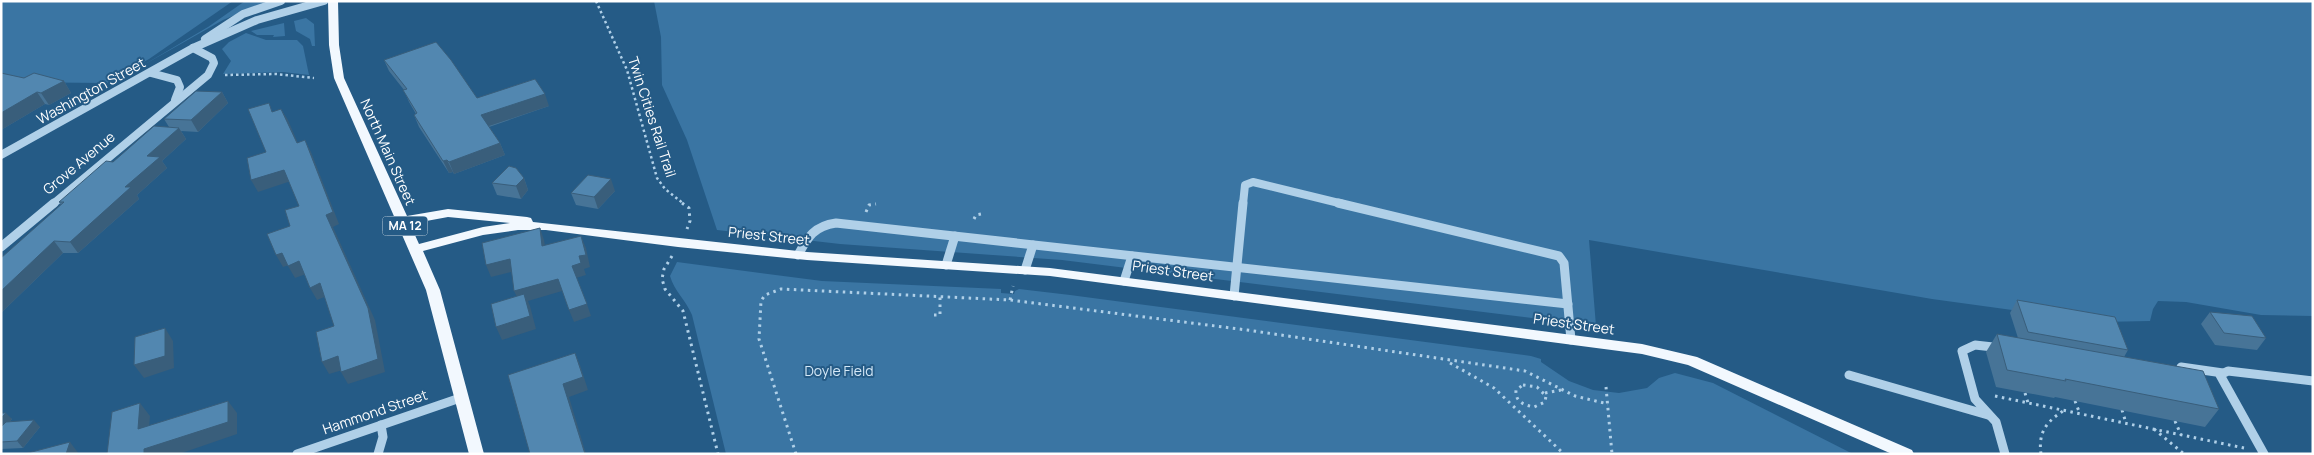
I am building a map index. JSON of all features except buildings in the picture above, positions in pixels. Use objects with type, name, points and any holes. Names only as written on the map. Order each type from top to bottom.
[{"type":"main road","name":"North Main Street","points":[[333,1],[334,45],[338,78],[433,290],[477,454]]},
{"type":"main road","points":[[403,221],[434,214],[460,213],[513,218],[546,226]]},
{"type":"main road","name":"Priest Street","points":[[416,249],[483,230],[518,226],[546,226],[678,243],[798,255],[1025,270],[1124,281],[1571,340],[1642,350],[1692,361],[1907,454]]},
{"type":"street","name":"Washington Street","points":[[193,48],[214,31],[243,14],[281,1]]},
{"type":"street","name":"Washington Street","points":[[1,155],[193,48],[257,20],[324,1]]},
{"type":"street","name":"Grove Avenue","points":[[1,246],[175,100],[208,75],[213,68],[212,58],[193,48]]},
{"type":"street","points":[[151,72],[177,80],[180,87],[175,100]]},
{"type":"street","points":[[1234,296],[1244,188],[1248,183],[1253,182],[1559,256],[1564,263],[1571,340]]},
{"type":"street","points":[[798,255],[814,228],[829,224],[955,236],[1568,304]]},
{"type":"street","points":[[946,264],[955,236]]},
{"type":"street","points":[[1025,270],[1034,245]]},
{"type":"street","points":[[1124,281],[1132,256]]},
{"type":"street","points":[[2006,454],[1993,417],[1978,405],[1972,392],[1962,351],[1966,346],[1985,345],[2013,350]]},
{"type":"street","points":[[2174,366],[2223,373],[2236,372],[2313,381]]},
{"type":"street","points":[[2223,373],[2220,375],[2221,380],[2263,453]]},
{"type":"street","points":[[1849,374],[1993,417]]},
{"type":"street","name":"Hammond Street","points":[[297,454],[463,397]]},
{"type":"street","points":[[378,454],[383,437],[381,425]]},
{"type":"path","name":"Twin Cities Rail Trail","points":[[596,1],[627,70],[657,178],[664,189],[689,208],[690,220],[686,230]]},
{"type":"path","points":[[222,75],[276,74],[314,78]]},
{"type":"path","points":[[868,209],[870,205],[876,204]]},
{"type":"path","points":[[974,219],[976,215],[981,214]]},
{"type":"path","points":[[671,257],[664,269],[662,279],[665,290],[683,311],[718,454]]},
{"type":"path","points":[[1010,300],[1013,286]]},
{"type":"path","points":[[796,454],[759,339],[759,306],[765,295],[781,289],[851,294],[1010,300],[1247,330],[1525,371],[1587,400],[1608,404]]},
{"type":"path","points":[[934,315],[940,315],[940,296]]},
{"type":"path","points":[[1446,360],[1478,378],[1514,407],[1564,454]]},
{"type":"path","points":[[1545,392],[1546,399],[1543,405],[1529,407],[1521,402],[1515,394],[1516,390],[1523,385],[1537,387],[1545,392],[1562,389]]},
{"type":"path","points":[[1606,387],[1612,454]]},
{"type":"path","points":[[1972,392],[2263,453]]},
{"type":"path","points":[[2025,393],[2028,403]]},
{"type":"path","points":[[2075,401],[2080,414]]},
{"type":"path","points":[[1514,407],[1521,402]]},
{"type":"path","points":[[2041,454],[2038,443],[2044,424],[2063,410]]},
{"type":"path","points":[[2122,410],[2127,424]]},
{"type":"path","points":[[2175,421],[2181,435]]},
{"type":"path","points":[[2153,429],[2184,454]]},
{"type":"green space","points":[[1,1],[233,1],[149,59],[107,83],[1,82]]},
{"type":"green space","points":[[245,1],[269,1],[223,20],[140,67],[208,27]]},
{"type":"green space","points":[[654,1],[2313,1],[2313,316],[2261,315],[2186,302],[2158,301],[2153,309],[2150,321],[2100,322],[1932,299],[1589,240],[1596,326],[1062,260],[840,244],[717,230],[687,140],[662,85],[661,37]]},
{"type":"green space","points":[[306,18],[314,24],[315,46],[312,46],[310,39],[296,31],[294,21]]},
{"type":"green space","points":[[284,23],[285,36],[257,35],[251,31]]},
{"type":"green space","points":[[246,33],[266,40],[297,40],[303,46],[309,75],[283,72],[223,74],[231,61],[222,49],[229,42]]},
{"type":"green space","name":"Doyle Field","points":[[677,262],[822,281],[1001,289],[1001,293],[1014,294],[1019,289],[1531,356],[1541,359],[1541,362],[1569,381],[1593,390],[1619,393],[1647,388],[1659,378],[1675,373],[1713,383],[1853,454],[726,454],[692,315],[670,276]]}]
